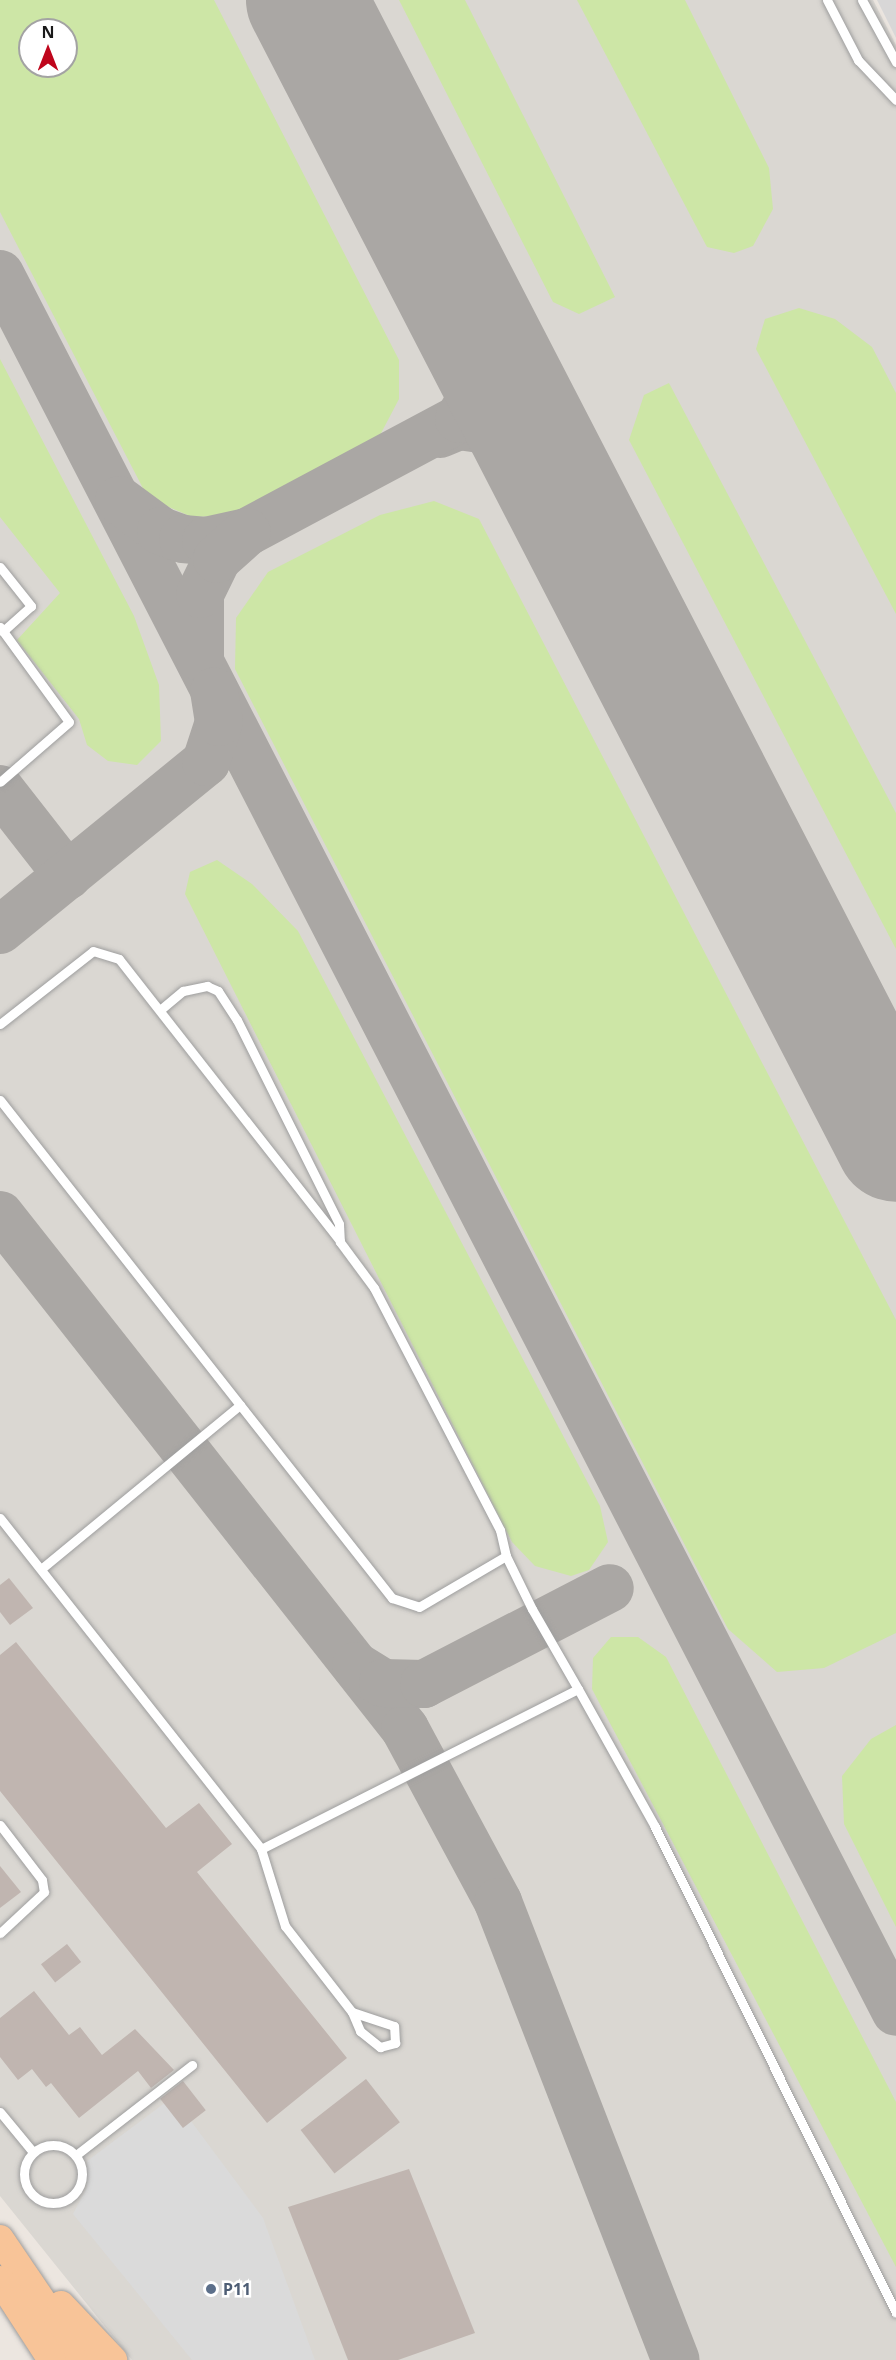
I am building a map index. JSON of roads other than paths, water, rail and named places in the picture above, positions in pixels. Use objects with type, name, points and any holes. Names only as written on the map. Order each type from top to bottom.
[{"type":"main road","points":[[4,2264],[28,2360]]},
{"type":"main road","points":[[4,2264],[52,2360]]},
{"type":"main road","points":[[4,2264],[82,2360]]},
{"type":"main road","points":[[4,2264],[113,2360]]},
{"type":"lane","points":[[828,0],[858,60],[896,100]]},
{"type":"lane","points":[[862,0],[896,62]]},
{"type":"lane","points":[[0,567],[31,606],[2,629],[69,722],[0,782]]},
{"type":"lane","points":[[0,1024],[93,951],[119,959],[375,1288],[500,1530],[506,1556],[655,1827],[896,2313]]},
{"type":"lane","points":[[160,1010],[183,992],[207,986],[218,991],[318,1180],[339,1224],[340,1242]]},
{"type":"lane","points":[[0,1100],[240,1405],[404,1606],[432,1601],[506,1556]]},
{"type":"lane","points":[[41,1569],[240,1405]]},
{"type":"lane","points":[[0,1518],[261,1849],[285,1926],[352,2012],[360,2031],[380,2047],[395,2043],[394,2026],[352,2012]]},
{"type":"lane","points":[[261,1849],[578,1689]]},
{"type":"lane","points":[[0,1825],[42,1880],[44,1892],[0,1933]]},
{"type":"lane","points":[[76,2155],[192,2065]]},
{"type":"lane","points":[[0,2112],[33,2152]]},
{"type":"lane","points":[[50,2144],[76,2155],[83,2172],[78,2190],[53,2203],[34,2197],[24,2180],[33,2152],[50,2144]]},
{"type":"place","name":"P11","points":[[211,2289]]}]
